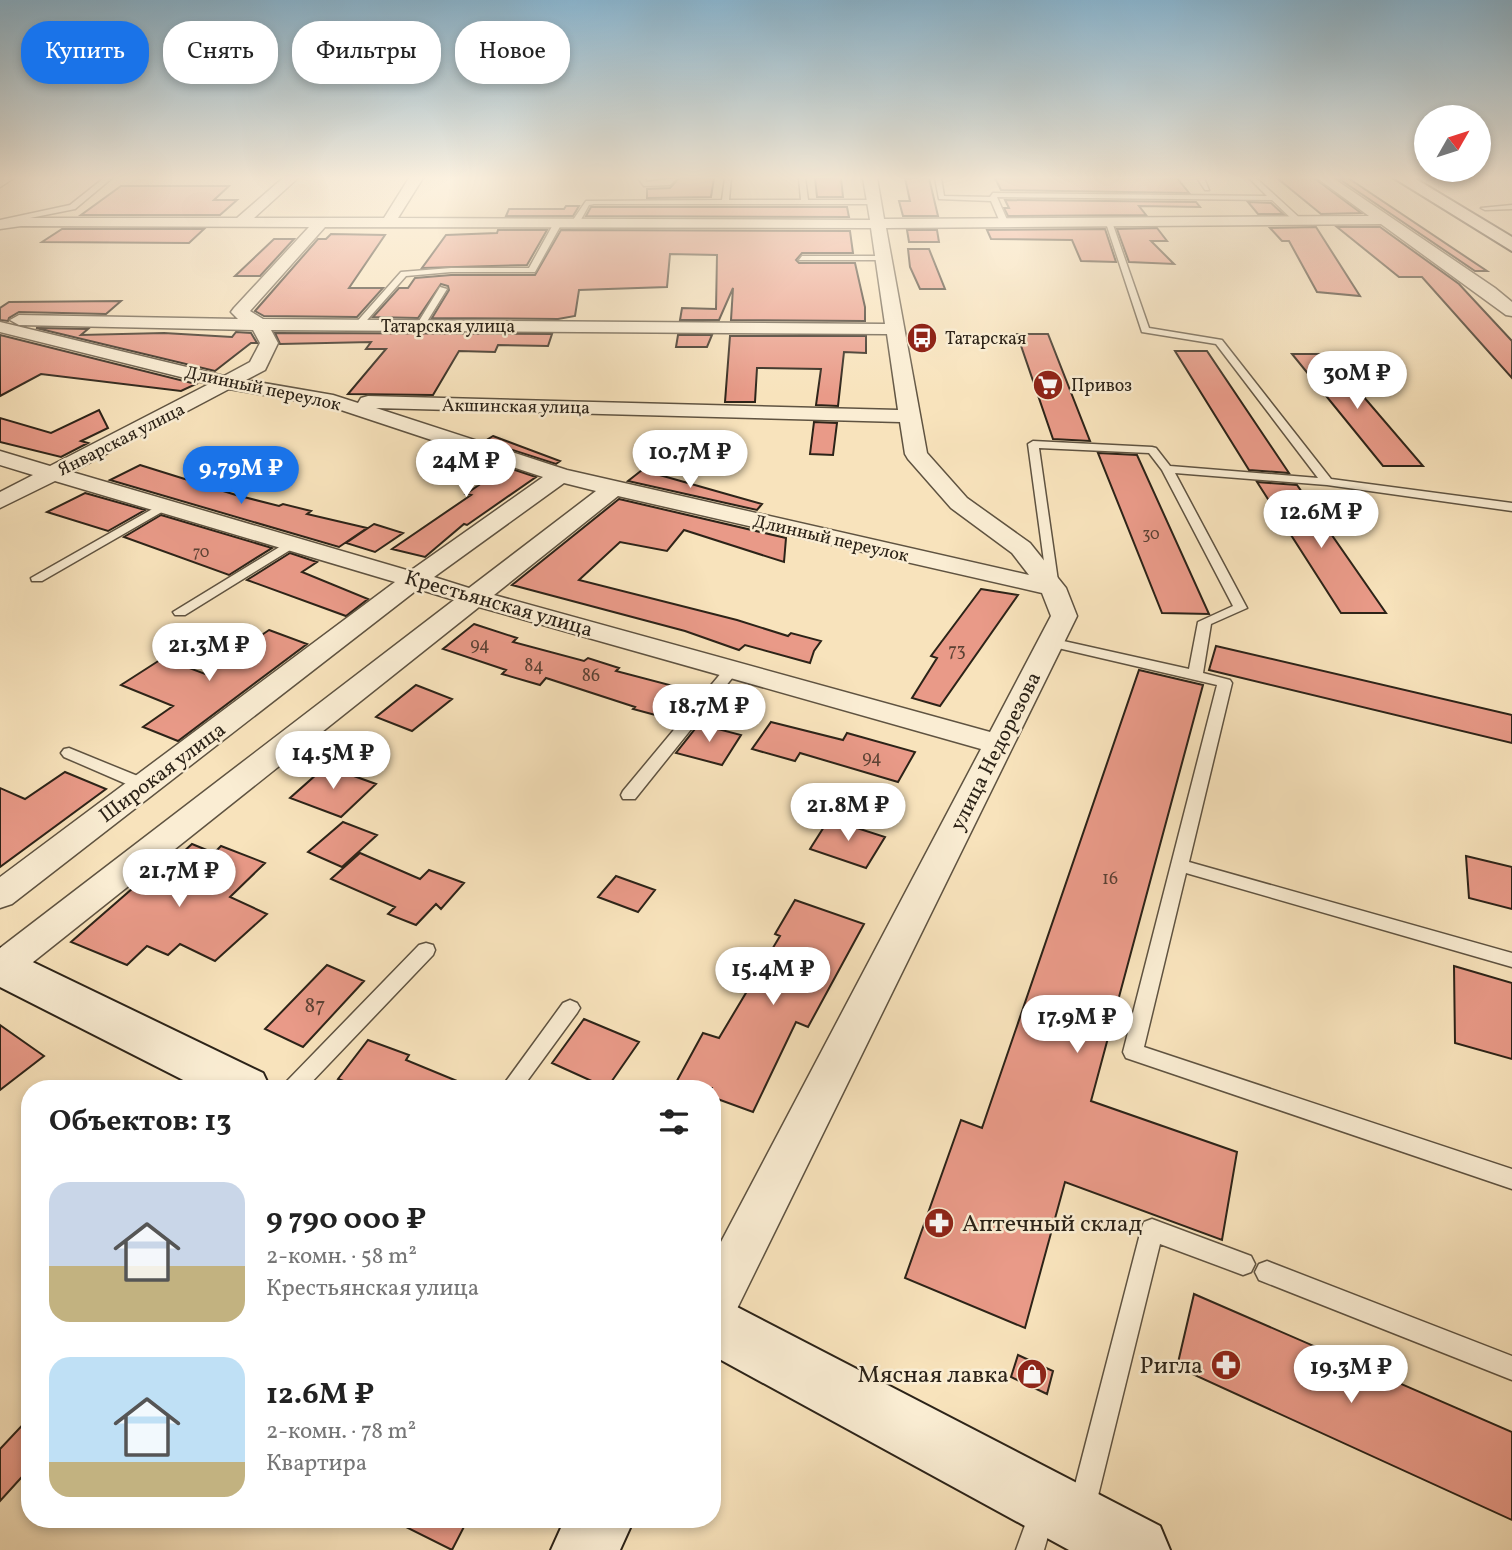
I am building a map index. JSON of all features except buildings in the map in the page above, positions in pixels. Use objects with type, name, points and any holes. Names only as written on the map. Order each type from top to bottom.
[{"type":"main road","points":[[0,967],[229,1080]]},
{"type":"main road","points":[[721,1328],[1051,1524],[1136,1550]]},
{"type":"main road","points":[[585,1550],[596,1528]]},
{"type":"street","name":"Январская улица","points":[[0,501],[258,366],[269,344],[259,324],[240,312],[296,250]]},
{"type":"street","name":"улица Недорезова","points":[[721,1290],[1064,616],[1053,588],[1021,548],[959,503],[916,454],[883,250]]},
{"type":"street","points":[[1426,250],[1489,292],[1512,311]]},
{"type":"street","name":"Татарская улица","points":[[0,320],[357,326],[897,329]]},
{"type":"street","name":"Длинный переулок","points":[[0,327],[229,383],[333,401],[561,475],[1053,588]]},
{"type":"street","name":"Акшинская улица","points":[[333,401],[908,416]]},
{"type":"street","name":"Крестьянская улица","points":[[0,458],[473,597],[999,744]]},
{"type":"street","name":"Широкая улица","points":[[0,895],[415,579],[561,475]]},
{"type":"street","points":[[0,967],[614,488]]},
{"type":"lane","points":[[357,326],[404,274],[451,270],[532,270],[543,250]]},
{"type":"lane","points":[[1118,250],[1145,330],[1219,342],[1327,482]]},
{"type":"lane","points":[[802,258],[884,258]]},
{"type":"lane","points":[[419,326],[443,289]]},
{"type":"lane","points":[[1053,588],[1033,444],[1152,450],[1167,469],[1240,608],[1205,622],[1195,675]]},
{"type":"lane","points":[[1167,469],[1327,482],[1512,507]]},
{"type":"lane","points":[[37,578],[163,506]]},
{"type":"lane","points":[[180,612],[291,544]]},
{"type":"lane","points":[[1050,642],[1225,683],[1133,1052],[1512,1179]]},
{"type":"lane","points":[[629,795],[732,669]]},
{"type":"lane","points":[[69,753],[144,785]]},
{"type":"lane","points":[[1178,865],[1512,960]]},
{"type":"lane","points":[[301,1080],[426,950]]},
{"type":"lane","points":[[517,1080],[570,1008]]},
{"type":"lane","points":[[1051,1524],[1152,1230],[1243,1264]]},
{"type":"lane","points":[[1267,1272],[1512,1368]]},
{"type":"place","name":"Татарская","points":[[922,338]]},
{"type":"place","name":"Привоз","points":[[1048,385]]},
{"type":"place","name":"Аптечный склад","points":[[939,1223]]},
{"type":"place","name":"Ригла","points":[[1226,1365]]},
{"type":"place","name":"Мясная лавка","points":[[1032,1374]]}]
